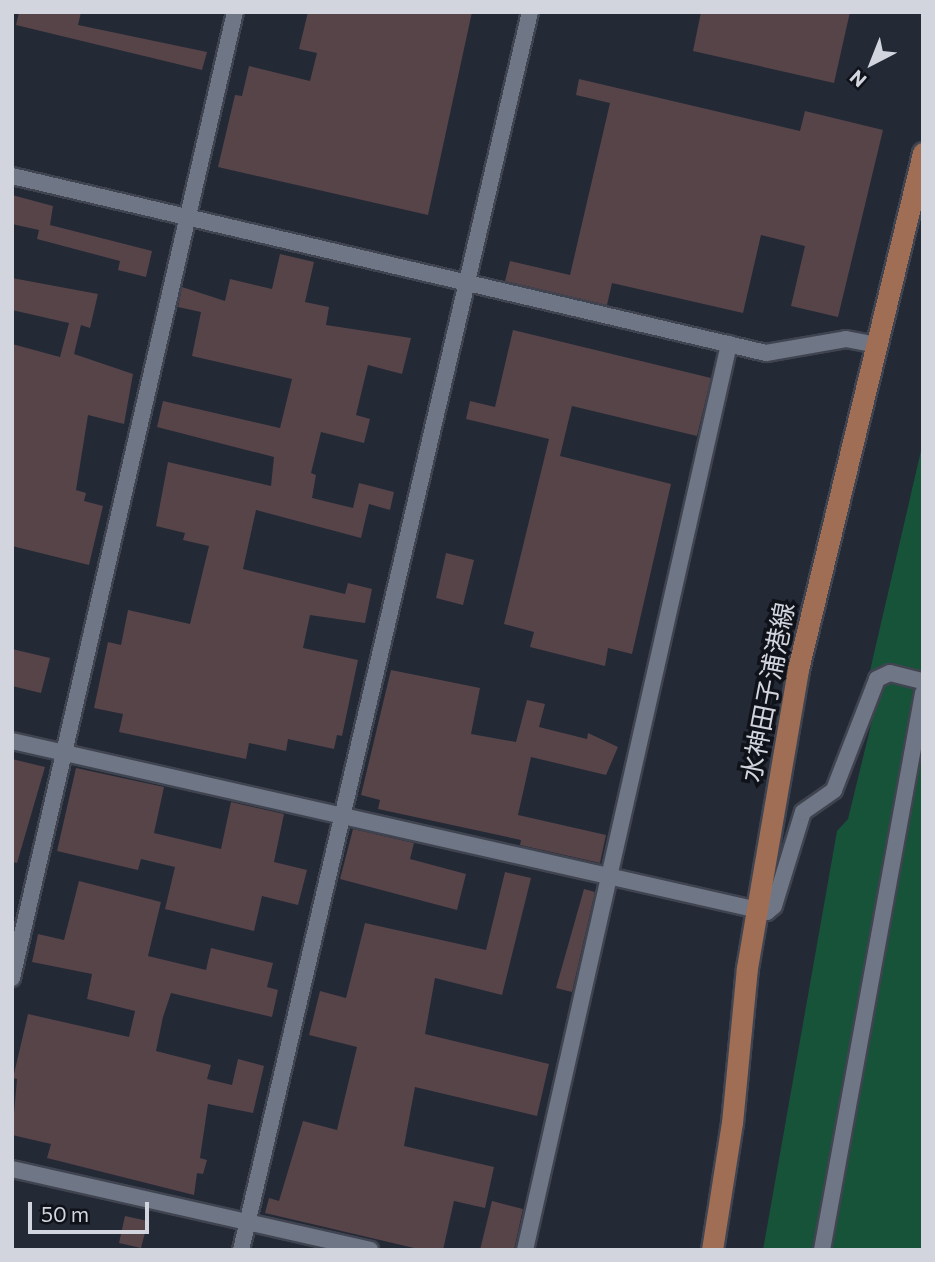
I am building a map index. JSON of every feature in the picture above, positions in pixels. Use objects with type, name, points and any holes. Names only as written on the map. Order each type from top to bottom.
[{"type":"main road","name":"水神田子浦港線","points":[[712,1250],[729,1146],[757,910],[810,611],[923,153]]},
{"type":"street","points":[[12,978],[235,12]]},
{"type":"street","points":[[241,1250],[530,12]]},
{"type":"street","points":[[12,176],[729,344],[777,353],[846,339],[876,345]]},
{"type":"street","points":[[525,1250],[729,344]]},
{"type":"street","points":[[12,741],[766,912],[774,906],[803,812],[834,790],[877,680],[890,673],[923,681]]},
{"type":"street","points":[[822,1250],[923,693]]},
{"type":"street","points":[[12,1169],[370,1250]]},
{"type":"green space","points":[[923,442],[923,1250],[763,1250],[837,831],[848,819],[879,692],[866,688]]},
{"type":"building","points":[[19,12],[81,12],[78,25],[207,52],[202,70],[16,25]]},
{"type":"building","points":[[308,12],[472,12],[428,215],[218,167],[235,95],[242,96],[249,66],[310,81],[317,53],[299,49]]},
{"type":"building","points":[[701,12],[850,12],[834,83],[693,51]]},
{"type":"building","points":[[579,79],[800,131],[805,111],[883,130],[838,317],[791,306],[805,246],[761,235],[743,313],[612,283],[607,305],[505,281],[510,261],[570,275],[610,103],[576,95]]},
{"type":"building","points":[[12,195],[53,206],[50,225],[152,251],[146,277],[118,270],[120,261],[37,239],[39,230],[12,224]]},
{"type":"building","points":[[280,254],[314,262],[305,302],[329,307],[326,325],[411,338],[402,374],[368,365],[356,415],[370,419],[364,443],[321,432],[311,473],[316,475],[312,498],[353,508],[359,483],[394,492],[390,510],[369,504],[361,538],[256,510],[243,569],[345,594],[348,583],[372,589],[365,623],[310,615],[303,648],[358,660],[342,736],[337,735],[334,749],[288,739],[286,751],[249,743],[246,759],[119,732],[123,714],[94,708],[108,642],[121,645],[128,610],[190,624],[209,546],[183,540],[185,533],[156,526],[168,462],[271,486],[274,457],[157,427],[163,401],[280,428],[292,379],[192,356],[201,312],[178,307],[182,287],[225,301],[230,279],[272,289]]},
{"type":"building","points":[[12,278],[98,294],[90,328],[81,325],[74,354],[133,374],[124,424],[88,415],[76,490],[86,493],[84,501],[103,506],[89,565],[12,546],[12,344],[60,357],[69,323],[12,310]]},
{"type":"building","points":[[513,330],[711,378],[697,436],[572,406],[560,456],[671,484],[632,654],[608,648],[605,666],[530,647],[534,632],[504,624],[549,439],[466,419],[470,401],[495,407]]},
{"type":"building","points":[[446,553],[474,560],[463,605],[436,598]]},
{"type":"building","points":[[12,649],[50,658],[41,693],[12,686]]},
{"type":"building","points":[[391,670],[480,688],[471,734],[516,742],[527,700],[545,704],[539,727],[587,739],[588,733],[618,747],[606,775],[531,757],[518,815],[606,835],[600,863],[520,845],[521,840],[378,809],[380,800],[361,795]]},
{"type":"building","points":[[12,759],[45,767],[17,863],[12,862]]},
{"type":"building","points":[[76,768],[164,787],[154,833],[221,849],[231,802],[284,814],[274,862],[307,870],[298,905],[262,896],[254,931],[165,909],[175,867],[141,859],[138,870],[57,851]]},
{"type":"building","points":[[353,829],[414,843],[410,859],[466,874],[457,910],[340,879]]},
{"type":"building","points":[[505,872],[531,878],[502,995],[435,978],[425,1034],[549,1064],[537,1116],[415,1087],[404,1146],[494,1167],[485,1208],[454,1201],[443,1250],[414,1248],[265,1213],[269,1198],[279,1201],[303,1121],[337,1130],[357,1047],[309,1035],[320,991],[346,998],[365,923],[486,950]]},
{"type":"building","points":[[79,881],[161,902],[148,956],[206,970],[211,948],[273,963],[267,987],[278,990],[272,1017],[171,993],[156,1051],[211,1065],[207,1079],[232,1085],[238,1059],[264,1066],[253,1113],[208,1104],[200,1158],[207,1160],[203,1174],[197,1173],[194,1195],[47,1158],[51,1144],[12,1135],[17,1079],[13,1078],[28,1014],[129,1037],[135,1011],[87,999],[92,974],[32,962],[38,934],[64,940]]},
{"type":"building","points":[[584,889],[595,892],[572,992],[556,988]]},
{"type":"building","points":[[492,1201],[523,1209],[514,1250],[480,1250]]},
{"type":"building","points":[[125,1216],[148,1221],[141,1248],[119,1243]]}]
